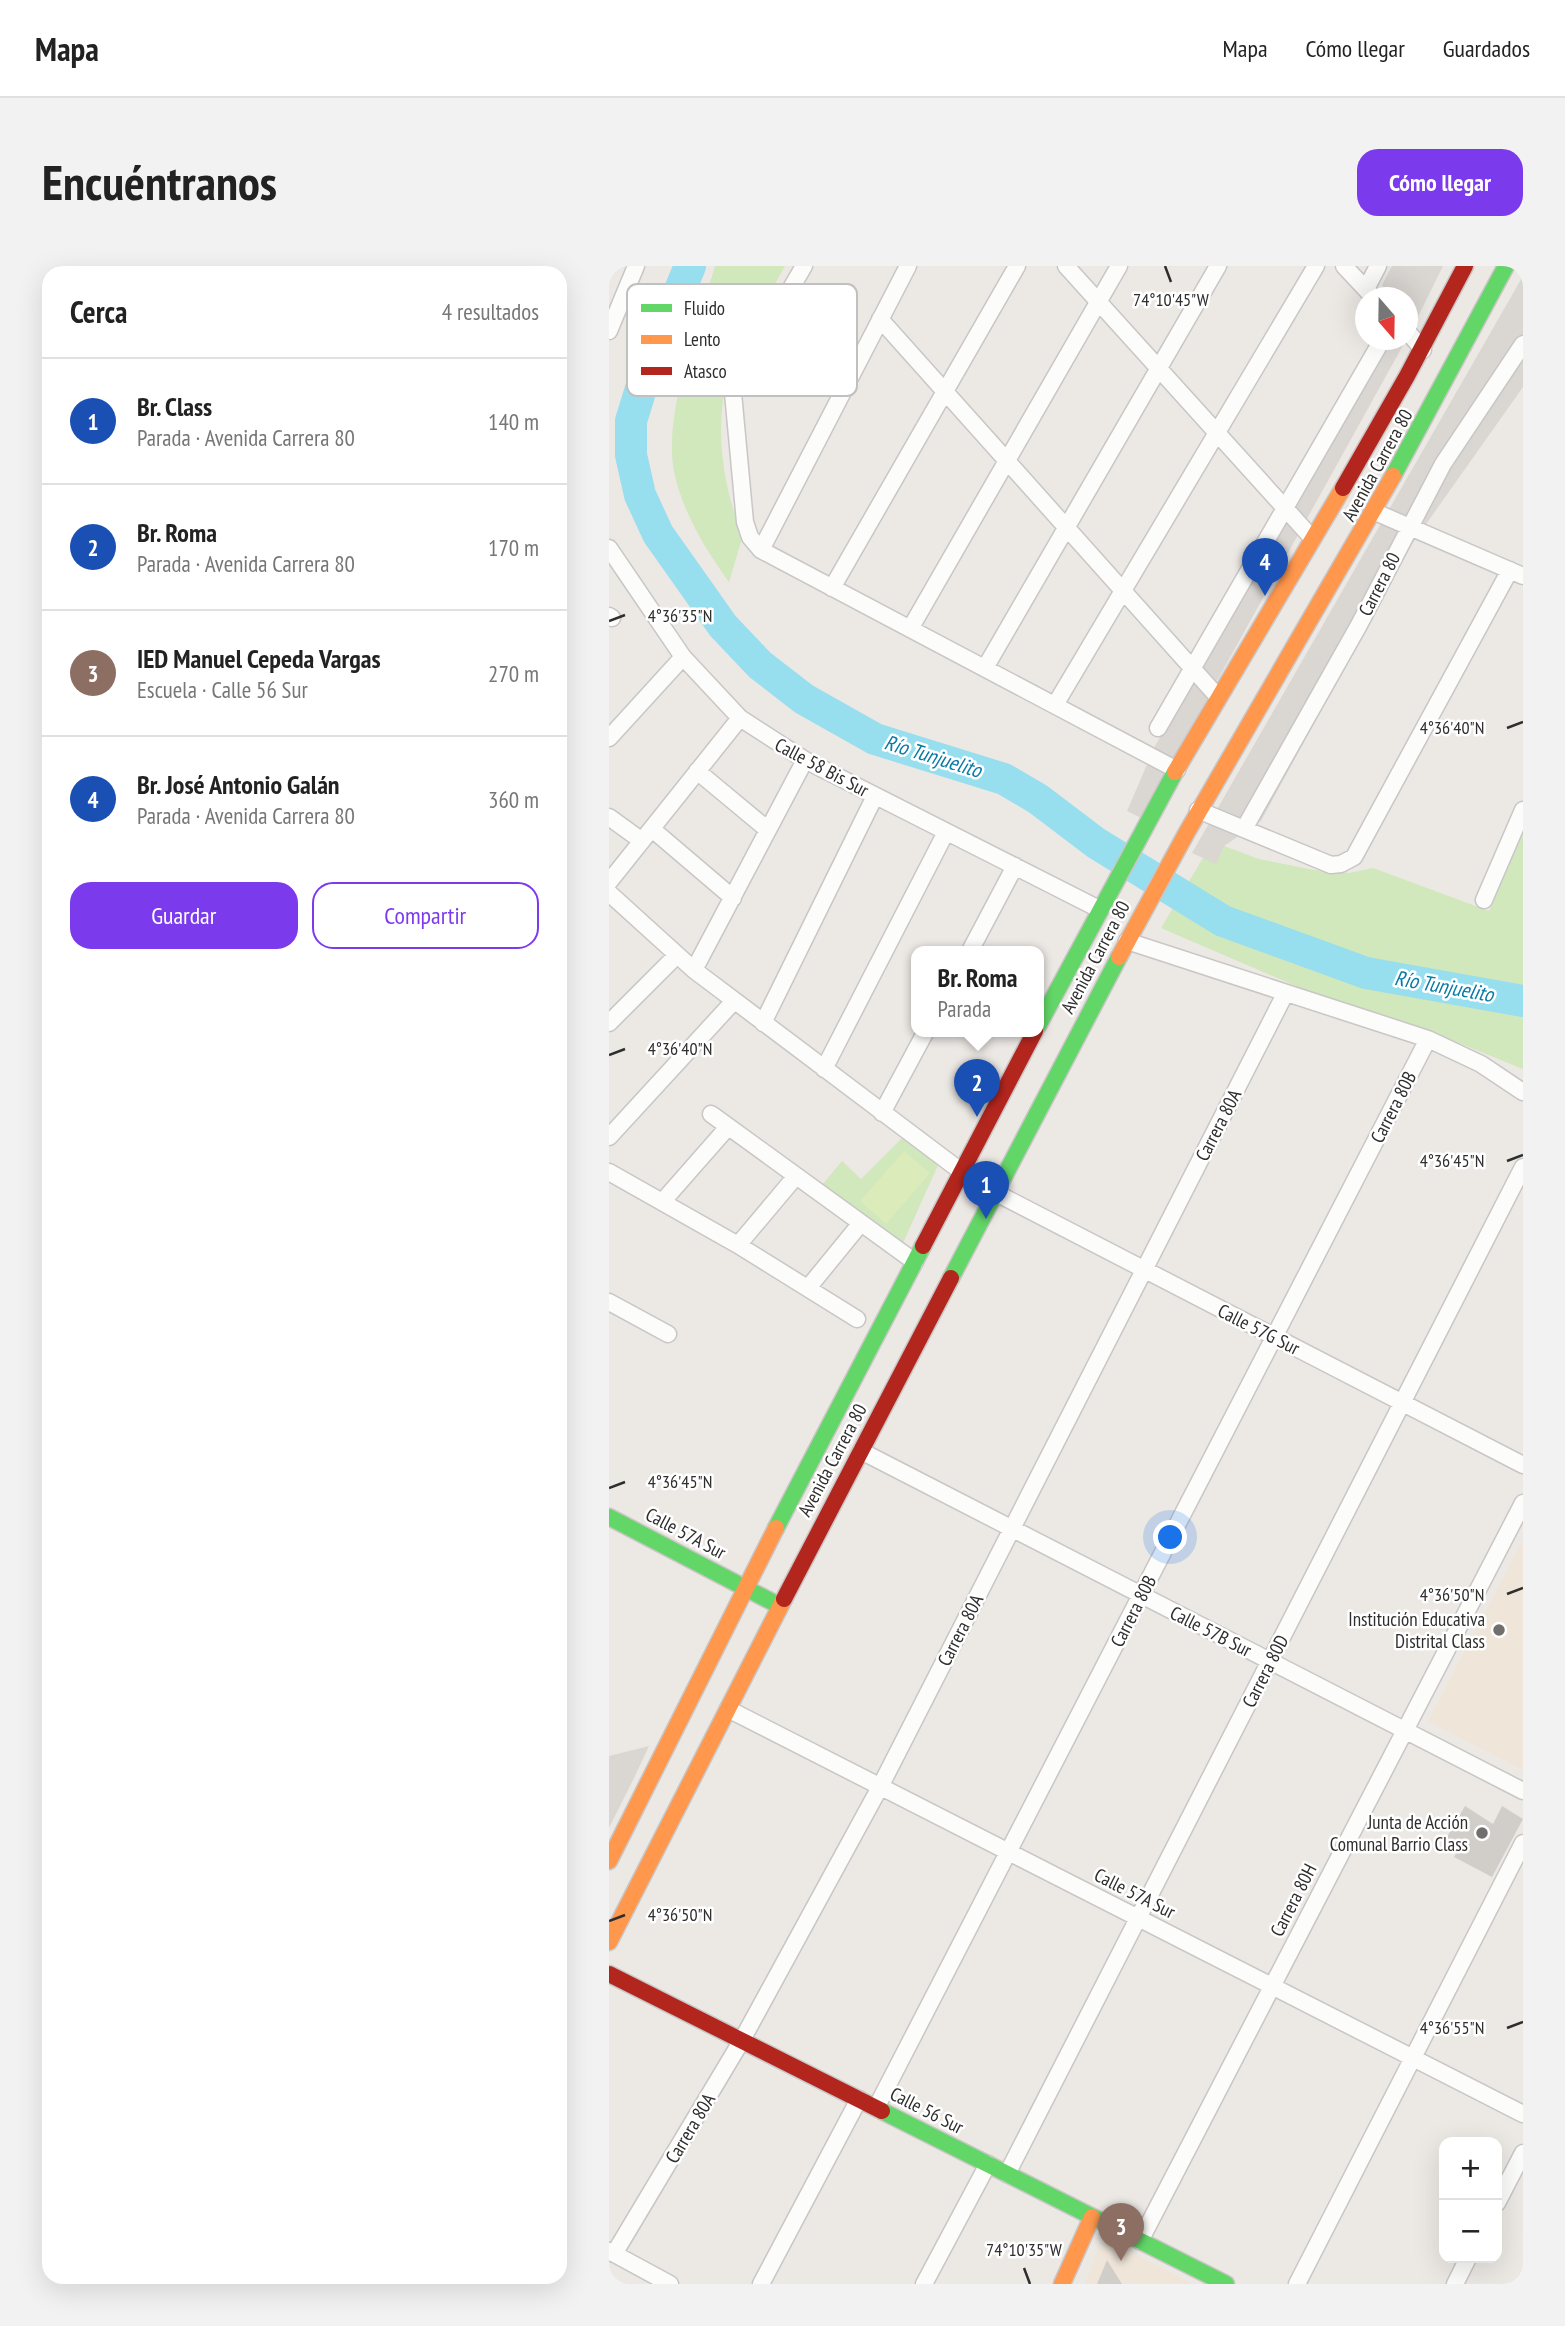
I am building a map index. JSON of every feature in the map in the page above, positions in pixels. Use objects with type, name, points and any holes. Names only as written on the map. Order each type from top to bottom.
[{"type":"main road","name":"Avenida Carrera 80","points":[[1044,1015],[1217,697],[1423,350],[1465,266]]},
{"type":"main road","name":"Avenida Carrera 80","points":[[609,1942],[780,1606],[1127,940],[1198,810],[1375,512],[1506,266]]},
{"type":"main road","name":"Avenida Carrera 80","points":[[609,1861],[745,1588],[1032,1037]]},
{"type":"main road","name":"Calle 57A Sur","points":[[609,1517],[780,1606]]},
{"type":"main road","name":"Calle 56 Sur","points":[[609,1974],[1226,2284]]},
{"type":"main road","points":[[1062,2284],[1093,2217]]},
{"type":"street","points":[[628,284],[636,266]]},
{"type":"street","points":[[793,284],[804,266]]},
{"type":"street","points":[[857,364],[908,266]]},
{"type":"street","points":[[832,588],[1017,266]]},
{"type":"street","points":[[1066,266],[1312,538]]},
{"type":"street","points":[[910,629],[1119,266]]},
{"type":"street","points":[[985,668],[1218,266]]},
{"type":"street","points":[[1055,705],[1316,266]]},
{"type":"street","points":[[1344,266],[1364,287]]},
{"type":"street","points":[[1372,287],[1378,266]]},
{"type":"street","points":[[609,328],[627,287]]},
{"type":"street","points":[[880,319],[1217,697]]},
{"type":"street","points":[[1418,344],[1423,350]]},
{"type":"street","name":"Carrera 80","points":[[1244,829],[1359,625],[1443,464],[1523,344]]},
{"type":"street","points":[[1158,728],[1376,350]]},
{"type":"street","points":[[733,396],[745,522],[751,537],[761,550],[1177,770]]},
{"type":"street","points":[[761,550],[840,396]]},
{"type":"street","points":[[1198,810],[1331,865],[1346,862],[1361,845],[1516,573],[1375,512]]},
{"type":"street","name":"Calle 58 Bis Sur","points":[[609,548],[683,657],[740,718],[805,760],[946,832],[1015,866],[1103,902]]},
{"type":"street","points":[[612,728],[683,657]]},
{"type":"street","points":[[609,882],[740,718]]},
{"type":"street","points":[[694,970],[805,760]]},
{"type":"street","points":[[697,771],[768,831]]},
{"type":"street","points":[[763,1023],[875,796]]},
{"type":"street","points":[[1484,900],[1523,810]]},
{"type":"street","points":[[609,817],[647,835],[733,898]]},
{"type":"street","points":[[824,1069],[946,832]]},
{"type":"street","points":[[972,946],[1015,866]]},
{"type":"street","points":[[609,892],[694,970],[962,1172]]},
{"type":"street","points":[[1127,940],[1428,1039],[1481,1063],[1523,1092]]},
{"type":"street","points":[[609,1023],[677,955]]},
{"type":"street","name":"Carrera 80A","points":[[612,2253],[742,2040],[880,1787],[1285,994]]},
{"type":"street","points":[[609,1137],[734,1001]]},
{"type":"street","points":[[882,1113],[923,1037]]},
{"type":"street","name":"Carrera 80B","points":[[876,2108],[1428,1039]]},
{"type":"street","points":[[711,1114],[915,1262]]},
{"type":"street","points":[[663,1201],[728,1127]]},
{"type":"street","name":"Carrera 80D","points":[[1007,2174],[1523,1167]]},
{"type":"street","points":[[609,1172],[738,1245],[857,1319]]},
{"type":"street","points":[[738,1245],[796,1176]]},
{"type":"street","name":"Calle 57G Sur","points":[[996,1193],[1523,1465]]},
{"type":"street","points":[[808,1288],[861,1223]]},
{"type":"street","points":[[609,1302],[668,1334]]},
{"type":"street","name":"Calle 57B Sur","points":[[861,1451],[1523,1791]]},
{"type":"street","name":"Carrera 80H","points":[[1140,2241],[1523,1503]]},
{"type":"street","name":"Calle 57A Sur","points":[[728,1709],[1523,2114]]},
{"type":"street","points":[[1297,2284],[1523,1843]]},
{"type":"street","points":[[761,2284],[859,2099]]},
{"type":"street","points":[[1499,2200],[1523,2153]]},
{"type":"street","points":[[924,2284],[988,2164]]},
{"type":"street","points":[[612,2253],[670,2284]]},
{"type":"street","points":[[1455,2284],[1466,2263]]},
{"type":"shaded area","points":[[1392,266],[1443,266],[1418,317],[1418,287],[1382,285]]},
{"type":"shaded area","points":[[1523,276],[1523,387],[1412,544],[1261,821],[1224,846],[1216,864],[1192,853]]},
{"type":"shaded area","points":[[1385,350],[1400,350],[1141,818],[1127,811],[1155,746]]},
{"type":"shaded area","name":"Institución Educativa Distrital Class","points":[[1523,1540],[1523,1770],[1428,1721]]},
{"type":"shaded area","points":[[649,1746],[634,1778],[609,1828],[609,1756]]},
{"type":"shaded area","points":[[1103,2237],[1192,2284],[1085,2284]]},
{"type":"green space","points":[[715,266],[785,266],[775,284],[709,284]]},
{"type":"green space","points":[[678,396],[724,396],[722,454],[730,497],[743,535],[729,582],[703,543],[683,501],[674,471],[674,422]]},
{"type":"green space","points":[[1523,834],[1523,1069],[1427,1030],[1345,1007],[1161,928],[1203,858],[1224,846],[1259,859],[1314,870],[1349,873],[1373,868],[1489,911]]},
{"type":"green space","points":[[904,1136],[939,1163],[903,1243],[822,1185],[842,1161],[861,1179]]},
{"type":"green space","points":[[904,1151],[930,1173],[886,1224],[860,1201]]},
{"type":"building","name":"Junta de Acción Comunal Barrio Class","points":[[1465,1806],[1493,1824],[1502,1806],[1523,1819],[1492,1877],[1454,1857],[1458,1850],[1444,1842]]},
{"type":"building","points":[[1107,2260],[1122,2284],[1097,2284]]},
{"type":"waterway","name":"Río Tunjuelito","points":[[682,284],[690,266]]},
{"type":"waterway","name":"Río Tunjuelito","points":[[639,396],[631,421],[631,455],[640,495],[658,534],[723,626],[760,665],[804,699],[875,739],[1004,779],[1038,799],[1096,843],[1223,921],[1366,973],[1523,1001]]},
{"type":"traffic: fast","points":[[1393,476],[1506,266]]},
{"type":"traffic: fast","points":[[1044,1015],[1175,772]]},
{"type":"traffic: fast","points":[[951,1278],[1119,957]]},
{"type":"traffic: fast","points":[[776,1528],[923,1246]]},
{"type":"traffic: fast","points":[[609,1517],[780,1606]]},
{"type":"traffic: fast","points":[[882,2111],[1226,2284]]},
{"type":"traffic: slow","points":[[1119,957],[1187,832],[1393,476]]},
{"type":"traffic: slow","points":[[1175,772],[1343,488]]},
{"type":"traffic: slow","points":[[609,1861],[776,1528]]},
{"type":"traffic: slow","points":[[609,1942],[784,1599]]},
{"type":"traffic: slow","points":[[1062,2284],[1092,2217]]},
{"type":"traffic: jam","points":[[1343,488],[1407,376],[1465,266]]},
{"type":"traffic: jam","points":[[923,1246],[1032,1037]]},
{"type":"traffic: jam","points":[[784,1599],[951,1278]]},
{"type":"traffic: jam","points":[[609,1974],[882,2111]]},
{"type":"place","name":"Br. José Antonio Galán","points":[[1265,596]]},
{"type":"place","name":"Br. Roma","points":[[977,1117]]},
{"type":"place","name":"Br. Class","points":[[986,1219]]},
{"type":"place","name":"Institución Educativa Distrital Class","points":[[1499,1630]]},
{"type":"place","name":"Junta de Acción Comunal Barrio Class","points":[[1482,1833]]},
{"type":"place","name":"IED Manuel Cepeda Vargas","points":[[1121,2261]]}]
